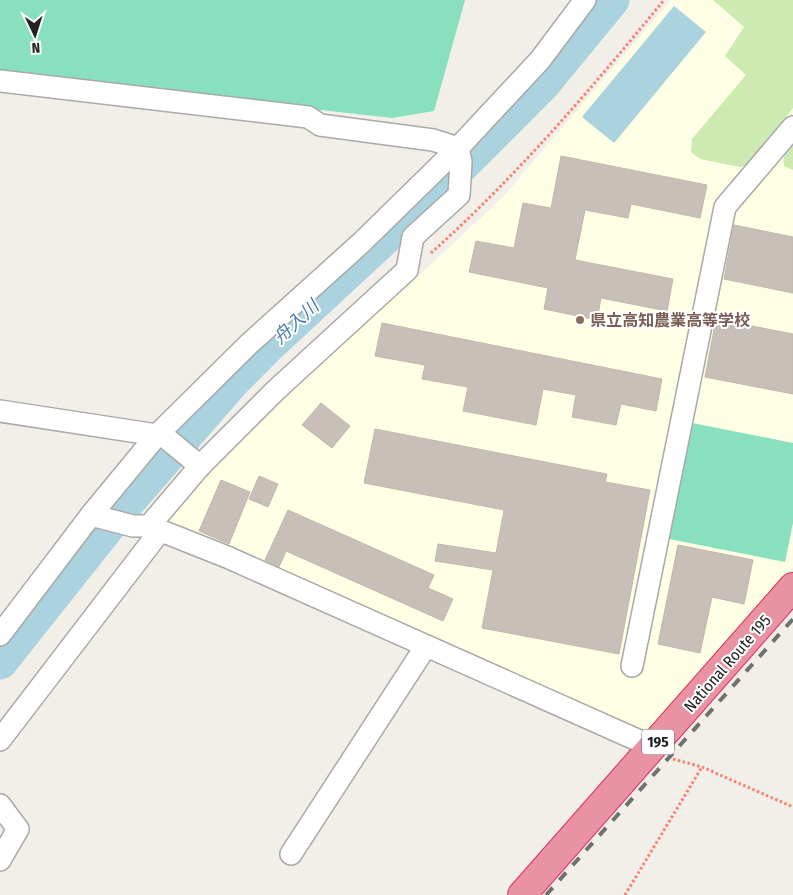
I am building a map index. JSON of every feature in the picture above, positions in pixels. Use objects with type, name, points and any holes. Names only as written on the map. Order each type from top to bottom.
[{"type":"highway","name":"National Route 195","points":[[522,895],[793,588]]},
{"type":"street","points":[[0,635],[162,436],[249,344],[460,155],[540,60],[585,0]]},
{"type":"street","points":[[0,81],[308,117],[320,125],[433,140],[460,155]]},
{"type":"street","points":[[632,666],[725,207],[793,127]]},
{"type":"street","points":[[0,740],[195,462],[407,270],[413,237],[459,195],[460,155]]},
{"type":"street","points":[[0,411],[162,436],[195,462]]},
{"type":"street","points":[[95,517],[147,528],[227,557],[653,747]]},
{"type":"street","points":[[291,854],[426,646]]},
{"type":"street","points":[[0,805],[18,829],[0,860]]},
{"type":"path","points":[[407,270],[432,252],[490,196],[615,59],[664,0]]},
{"type":"path","points":[[653,747],[668,757],[702,767],[793,807]]},
{"type":"path","points":[[625,895],[702,767]]},
{"type":"shaded area","name":"県立高知農業高等学校","points":[[671,0],[793,0],[793,567],[650,736],[170,524],[169,516],[308,371],[425,270],[504,196]]},
{"type":"green space","points":[[0,0],[465,0],[434,111],[392,118],[0,74]]},
{"type":"green space","points":[[713,0],[793,0],[793,108],[746,166],[740,167],[700,159],[691,152],[692,139],[746,75],[725,56],[744,27]]},
{"type":"green space","points":[[793,142],[793,170],[784,166],[784,159]]},
{"type":"green space","points":[[692,423],[793,443],[793,523],[785,562],[669,539]]},
{"type":"water","points":[[674,6],[706,32],[614,143],[582,117]]},
{"type":"building","points":[[561,156],[707,185],[700,218],[631,204],[628,218],[585,210],[575,260],[673,279],[667,311],[601,298],[597,320],[544,309],[548,288],[469,272],[476,241],[514,248],[523,203],[551,208]]},
{"type":"building","points":[[734,225],[793,237],[793,293],[724,279]]},
{"type":"building","points":[[716,319],[793,334],[793,394],[705,377]]},
{"type":"building","points":[[382,323],[662,379],[656,411],[621,404],[616,425],[572,417],[576,395],[543,389],[536,425],[463,411],[468,387],[422,379],[425,365],[375,356]]},
{"type":"building","points":[[321,403],[350,426],[332,448],[302,425]]},
{"type":"building","points":[[375,429],[607,474],[605,482],[650,490],[619,654],[482,628],[493,570],[435,561],[438,544],[496,553],[504,510],[364,483]]},
{"type":"building","points":[[259,476],[278,484],[268,507],[249,499]]},
{"type":"building","points":[[221,480],[250,492],[229,544],[199,531]]},
{"type":"building","points":[[288,510],[434,575],[428,588],[453,599],[443,621],[286,551],[279,567],[265,560]]},
{"type":"building","points":[[678,545],[753,560],[744,604],[712,597],[700,653],[658,644]]},
{"type":"waterway","name":"舟入川","points":[[0,662],[124,506],[232,382],[270,344],[448,179],[543,84],[612,0]]},
{"type":"railway","points":[[546,895],[793,619]]},
{"type":"place","name":"県立高知農業高等学校","points":[[580,320]]}]
